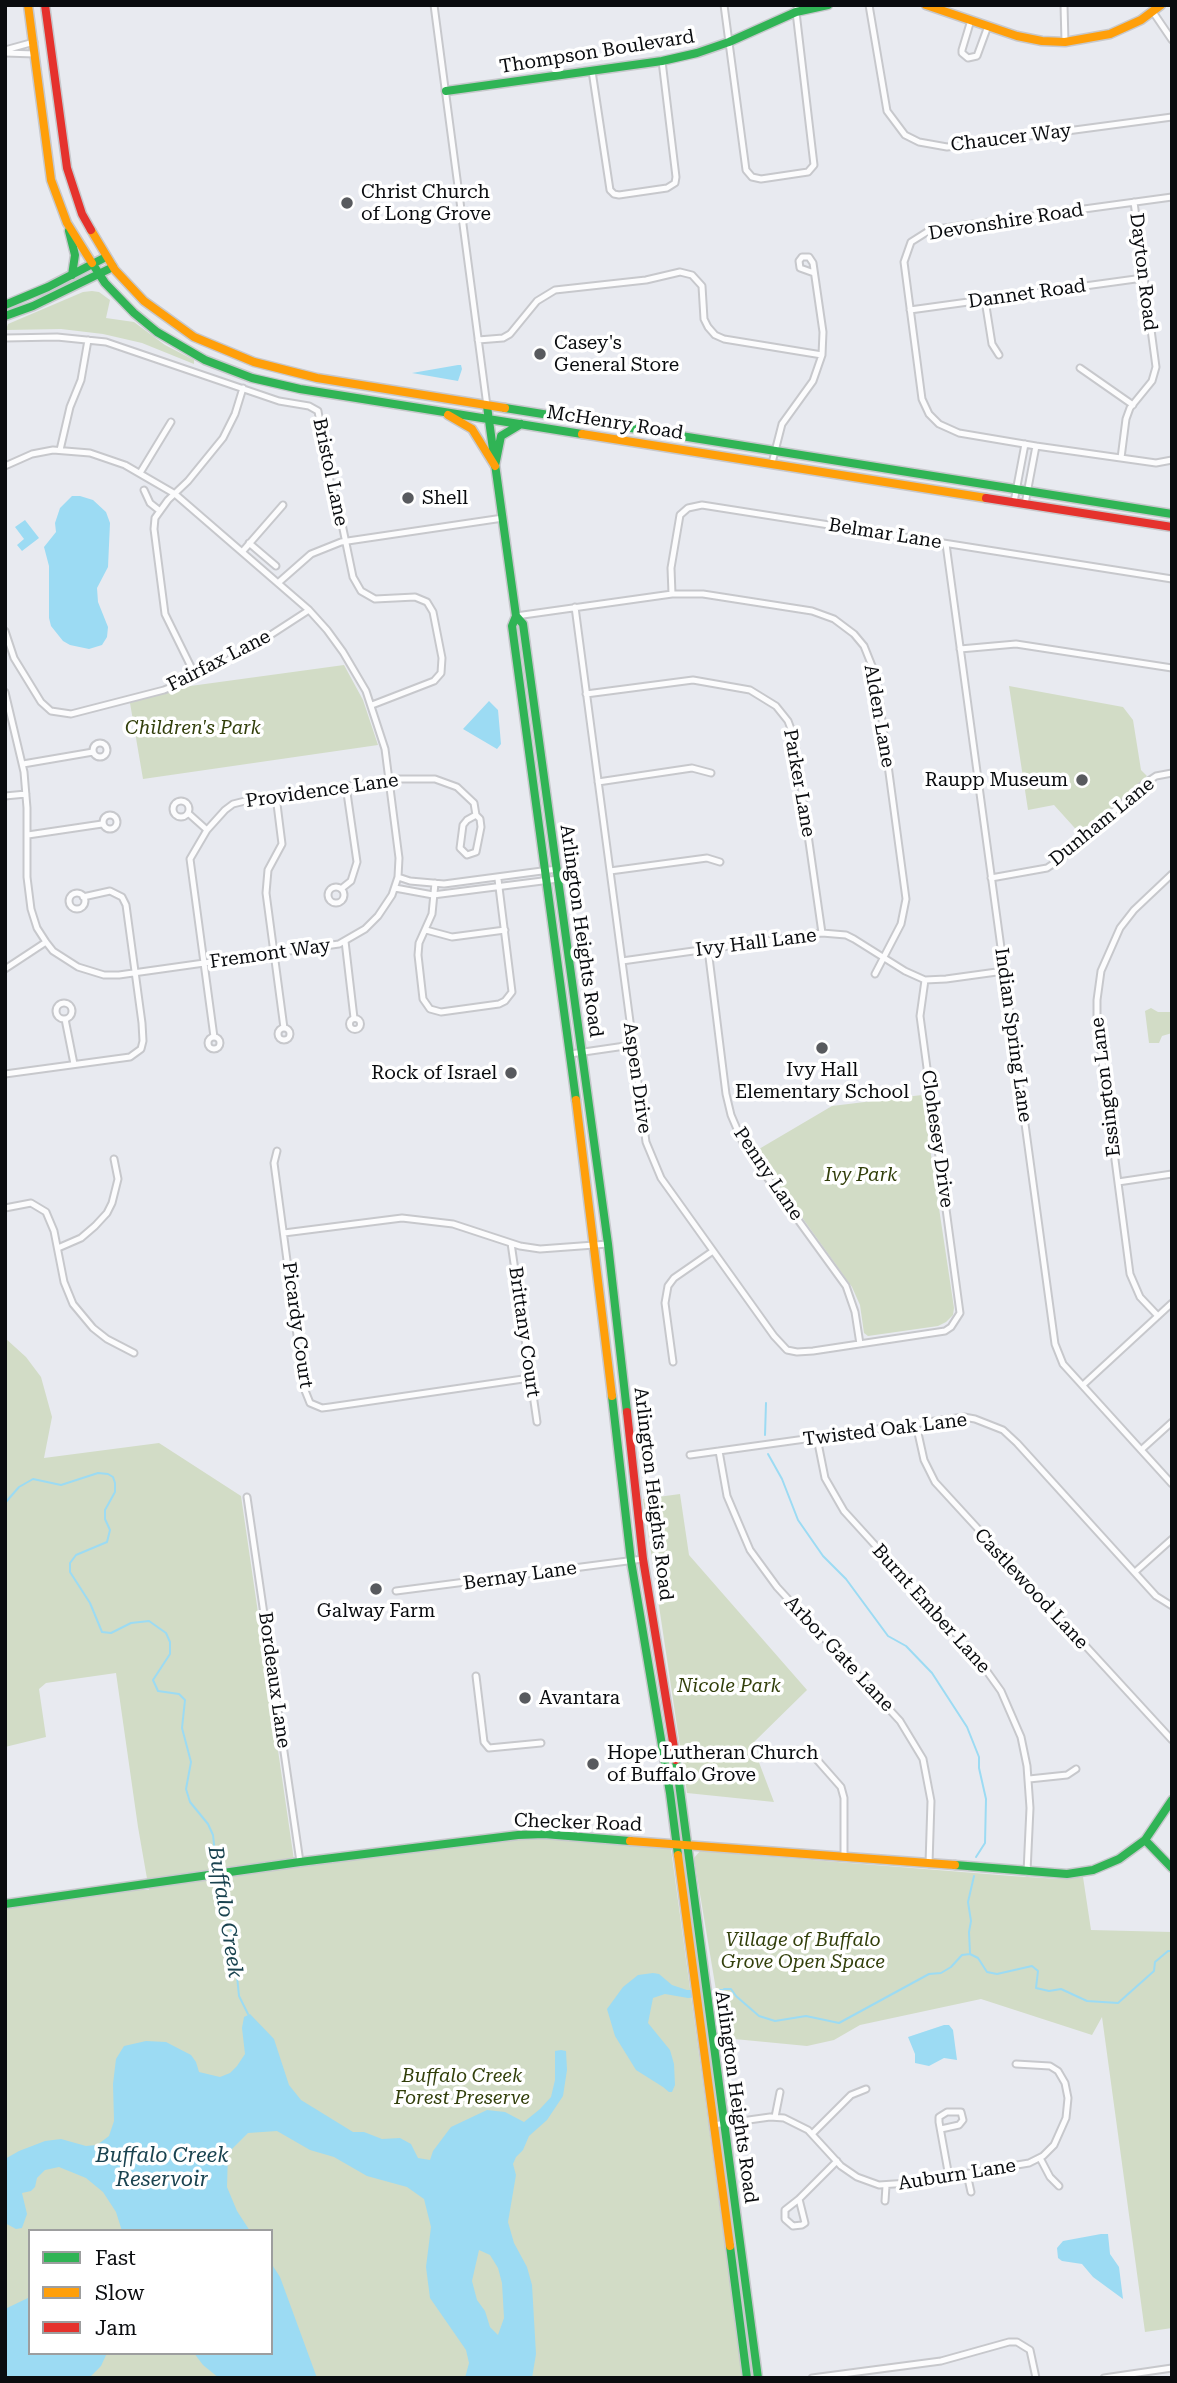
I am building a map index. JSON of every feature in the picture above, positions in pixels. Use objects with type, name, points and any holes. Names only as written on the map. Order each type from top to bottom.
[{"type":"main road","points":[[29,5],[51,180],[75,254],[72,275]]},
{"type":"main road","name":"McHenry Road","points":[[45,5],[67,168],[82,214],[113,267],[144,301],[194,337],[254,362],[317,378],[1172,514]]},
{"type":"main road","name":"Thompson Boulevard","points":[[446,91],[662,61],[729,42],[797,8],[828,5]]},
{"type":"main road","points":[[929,6],[1017,36],[1065,42],[1110,34],[1141,20],[1161,5]]},
{"type":"main road","name":"McHenry Road","points":[[67,223],[99,275],[134,313],[178,346],[205,360],[252,378],[300,389],[1172,527]]},
{"type":"main road","points":[[5,305],[48,287],[106,257]]},
{"type":"main road","points":[[5,316],[113,267]]},
{"type":"main road","points":[[78,285],[111,289]]},
{"type":"main road","name":"Arlington Heights Road","points":[[487,406],[516,616],[512,626],[595,1245],[631,1561],[676,1844],[747,2378]]},
{"type":"main road","points":[[440,410],[472,429],[495,466]]},
{"type":"main road","points":[[495,466],[501,436],[520,424]]},
{"type":"main road","name":"Arlington Heights Road","points":[[516,616],[523,624],[557,869],[608,1244],[643,1559],[676,1750],[758,2378]]},
{"type":"main road","points":[[578,1112],[582,1113],[595,1152]]},
{"type":"main road","points":[[1172,1800],[1145,1840],[1172,1868]]},
{"type":"main road","name":"Checker Road","points":[[5,1904],[300,1862],[518,1835],[544,1834],[688,1844],[1067,1874],[1093,1870],[1119,1859],[1145,1840]]},
{"type":"street","points":[[434,5],[487,406]]},
{"type":"street","points":[[724,5],[746,170],[755,178],[808,172],[814,165],[797,8]]},
{"type":"street","name":"Chaucer Way","points":[[869,5],[887,111],[905,135],[919,142],[937,147],[1172,117]]},
{"type":"street","points":[[1064,5],[1065,42]]},
{"type":"street","points":[[1153,12],[1172,40]]},
{"type":"street","points":[[971,20],[962,50],[962,54],[968,58],[973,58],[980,51],[988,26]]},
{"type":"street","points":[[5,51],[34,42]]},
{"type":"street","points":[[5,51],[35,54]]},
{"type":"street","points":[[592,71],[610,190],[619,195],[643,192],[667,188],[675,183],[676,177],[662,61]]},
{"type":"street","name":"Devonshire Road","points":[[1172,197],[924,232],[911,243],[904,262],[922,399],[929,414],[939,424],[951,431],[1036,446],[1156,463],[1172,460]]},
{"type":"street","name":"Dayton Road","points":[[1121,458],[1126,419],[1133,405],[1152,381],[1156,366],[1134,202]]},
{"type":"street","points":[[478,340],[503,338],[510,334],[537,300],[555,290],[646,280],[680,272],[692,275],[702,286],[704,319],[715,335],[724,339],[822,355]]},
{"type":"street","points":[[772,463],[782,424],[813,381],[822,355],[823,332],[814,273]]},
{"type":"street","name":"Dannet Road","points":[[910,310],[1143,278]]},
{"type":"street","points":[[985,300],[992,344],[999,355]]},
{"type":"street","name":"Bristol Lane","points":[[5,338],[88,340],[128,348],[279,401],[309,406],[318,411],[329,477],[353,577],[361,591],[369,597],[415,597],[428,603],[433,612],[442,658],[441,673],[434,681],[372,705]]},
{"type":"street","points":[[60,450],[70,407],[80,380],[88,340]]},
{"type":"street","points":[[1080,368],[1133,405]]},
{"type":"street","points":[[197,677],[170,626],[162,601],[155,518],[223,438],[235,414],[243,388]]},
{"type":"street","points":[[140,473],[171,422]]},
{"type":"street","points":[[1014,502],[1025,444]]},
{"type":"street","points":[[1025,504],[1036,446]]},
{"type":"street","name":"Fremont Way","points":[[5,466],[32,454],[60,450],[98,455],[140,473],[175,494],[309,610],[358,675],[372,705],[385,749],[399,859],[395,888],[386,906],[365,929],[345,941],[316,949],[119,975],[90,972],[64,959],[46,942],[37,928],[31,909],[27,877],[28,835],[23,764],[5,692]]},
{"type":"street","points":[[144,490],[150,503],[160,511]]},
{"type":"street","points":[[242,552],[283,505]]},
{"type":"street","name":"Belmar Lane","points":[[672,594],[671,568],[678,520],[685,509],[695,506],[1172,579]]},
{"type":"street","points":[[278,583],[311,554],[327,546],[503,517]]},
{"type":"street","points":[[249,543],[276,566]]},
{"type":"street","name":"Indian Spring Lane","points":[[946,544],[1055,1344],[1063,1364],[1172,1484]]},
{"type":"street","name":"Alden Lane","points":[[516,616],[672,594],[703,594],[822,614],[844,625],[864,646],[876,676],[906,898],[901,924],[875,974]]},
{"type":"street","name":"Aspen Drive","points":[[575,607],[646,1142],[661,1178],[774,1336],[787,1350],[813,1351],[945,1331],[960,1313],[958,1298]]},
{"type":"street","name":"Fairfax Lane","points":[[5,631],[14,658],[41,702],[51,711],[63,715],[164,690],[197,677],[249,649],[309,610]]},
{"type":"street","points":[[960,649],[1016,644],[1172,667]]},
{"type":"street","name":"Parker Lane","points":[[586,694],[692,680],[750,690],[776,706],[788,721],[794,737],[822,933]]},
{"type":"street","points":[[23,764],[93,752]]},
{"type":"street","points":[[598,782],[692,768],[710,773]]},
{"type":"street","name":"Dunham Lane","points":[[991,878],[1046,868],[1062,858],[1144,784],[1157,776],[1172,773]]},
{"type":"street","name":"Providence Lane","points":[[214,1037],[191,859],[207,830],[233,804],[390,780],[426,778],[452,785],[472,800],[476,815]]},
{"type":"street","points":[[341,889],[351,881],[356,862],[346,786]]},
{"type":"street","points":[[5,796],[26,794]]},
{"type":"street","points":[[276,796],[282,844],[268,870],[266,881],[284,1028]]},
{"type":"street","points":[[188,813],[207,830]]},
{"type":"street","points":[[476,815],[481,824],[477,849],[474,854],[467,855],[460,848],[463,825],[476,815]]},
{"type":"street","points":[[28,835],[102,824]]},
{"type":"street","points":[[610,872],[707,858],[720,862]]},
{"type":"street","points":[[398,877],[435,883],[498,879],[557,869]]},
{"type":"street","name":"Essington Lane","points":[[1158,1316],[1140,1297],[1130,1274],[1097,1023],[1101,971],[1120,928],[1134,910],[1172,874]]},
{"type":"street","points":[[435,883],[432,914],[419,943],[418,955],[423,999],[430,1009],[441,1012],[499,1004],[509,997],[512,982],[498,879]]},
{"type":"street","points":[[395,888],[433,895],[558,879]]},
{"type":"street","points":[[5,1073],[130,1058],[141,1047],[143,1041],[126,905],[122,897],[110,891],[83,897]]},
{"type":"street","points":[[426,930],[452,937],[505,930]]},
{"type":"street","name":"Ivy Hall Lane","points":[[622,961],[822,933],[846,935],[925,980]]},
{"type":"street","points":[[345,941],[354,1018]]},
{"type":"street","points":[[5,969],[46,942]]},
{"type":"street","name":"Penny Lane","points":[[708,948],[731,1115],[743,1143],[846,1286],[855,1312],[860,1343]]},
{"type":"street","points":[[925,980],[1004,971]]},
{"type":"street","name":"Clohesey Drive","points":[[925,980],[920,1016],[958,1298]]},
{"type":"street","points":[[65,1019],[74,1064]]},
{"type":"street","points":[[570,1054],[632,1045]]},
{"type":"street","name":"Picardy Court","points":[[277,1151],[274,1163],[304,1388],[310,1403],[322,1408],[530,1378]]},
{"type":"street","points":[[58,1248],[81,1238],[107,1213],[113,1203],[118,1179],[114,1159]]},
{"type":"street","points":[[1118,1182],[1172,1174]]},
{"type":"street","points":[[5,1208],[25,1203],[42,1208],[52,1224],[64,1282],[79,1312],[107,1339],[134,1353]]},
{"type":"street","points":[[284,1233],[402,1218],[453,1224],[540,1249],[608,1244]]},
{"type":"street","name":"Brittany Court","points":[[511,1242],[537,1422]]},
{"type":"street","points":[[673,1362],[665,1303],[668,1286],[674,1278],[713,1251]]},
{"type":"street","points":[[1083,1385],[1172,1303]]},
{"type":"street","name":"Twisted Oak Lane","points":[[690,1455],[964,1417],[989,1423],[1003,1430],[1156,1596],[1172,1606]]},
{"type":"street","points":[[1141,1450],[1172,1422]]},
{"type":"street","name":"Castlewood Lane","points":[[916,1423],[924,1461],[946,1496],[1172,1740]]},
{"type":"street","name":"Burnt Ember Lane","points":[[817,1438],[825,1478],[844,1511],[976,1656],[1001,1691],[1021,1737],[1029,1779],[1027,1872]]},
{"type":"street","name":"Arbor Gate Lane","points":[[719,1451],[727,1496],[750,1550],[777,1587],[900,1721],[923,1759],[931,1801],[929,1864]]},
{"type":"street","name":"Bordeaux Lane","points":[[247,1497],[300,1862]]},
{"type":"street","points":[[1135,1572],[1172,1539]]},
{"type":"street","name":"Bernay Lane","points":[[396,1591],[643,1559]]},
{"type":"street","points":[[476,1676],[484,1742],[489,1748],[541,1744]]},
{"type":"street","points":[[811,1753],[841,1787],[844,1798],[844,1857]]},
{"type":"street","points":[[1029,1779],[1067,1774],[1076,1769]]},
{"type":"street","name":"Auburn Lane","points":[[775,2117],[795,2122],[837,2161],[867,2182],[886,2186],[1029,2163],[1040,2158],[1054,2145],[1066,2118],[1068,2098],[1065,2083],[1058,2071],[1050,2066],[1016,2064]]},
{"type":"street","points":[[811,2134],[851,2095],[866,2089]]},
{"type":"street","points":[[713,2125],[775,2117],[780,2092]]},
{"type":"street","points":[[941,2129],[959,2125],[963,2120],[962,2114],[953,2110],[942,2113],[939,2117],[941,2129],[949,2177]]},
{"type":"street","points":[[1040,2158],[1050,2177],[1059,2186]]},
{"type":"street","points":[[799,2199],[805,2222],[797,2227],[785,2219],[788,2206],[799,2199],[837,2161]]},
{"type":"street","points":[[967,2174],[971,2192]]},
{"type":"street","points":[[885,2202],[886,2186]]},
{"type":"street","points":[[812,2378],[941,2361],[1009,2342],[1017,2342],[1030,2350],[1036,2378]]},
{"type":"street","points":[[1104,2378],[1172,2368]]},
{"type":"green space","points":[[83,292],[99,292],[110,300],[106,318],[134,322],[165,345],[194,360],[194,364],[142,343],[103,334],[61,329],[6,330],[8,324]]},
{"type":"green space","name":"Children's Park","points":[[344,665],[363,700],[378,745],[143,779],[130,703],[183,687]]},
{"type":"green space","points":[[1009,686],[1123,707],[1133,720],[1141,770],[1147,776],[1082,836],[1054,805],[1028,810]]},
{"type":"green space","points":[[1151,1008],[1158,1012],[1172,1012],[1172,1033],[1162,1036],[1159,1043],[1149,1043],[1145,1011]]},
{"type":"green space","name":"Ivy Park","points":[[922,1095],[953,1315],[938,1326],[868,1336],[864,1333],[860,1305],[852,1287],[760,1159],[759,1149],[832,1106]]},
{"type":"green space","name":"Buffalo Creek Forest Preserve","points":[[5,1338],[26,1357],[41,1377],[52,1417],[44,1458],[159,1443],[241,1496],[295,1867],[506,1839],[555,1837],[637,1843],[671,1849],[743,2378],[5,2378],[5,1909],[149,1890],[116,1673],[46,1683],[39,1689],[46,1737],[5,1747]]},
{"type":"green space","name":"Nicole Park","points":[[680,1494],[689,1555],[807,1690],[752,1744],[774,1802],[687,1793],[643,1499]]},
{"type":"green space","name":"Village of Buffalo Grove Open Space","points":[[700,1851],[1012,1876],[1060,1879],[1083,1877],[1091,1930],[1172,1932],[1172,2328],[1145,2332],[1102,2017],[1092,2035],[981,1999],[860,2025],[834,2040],[807,2046],[724,2038],[694,1858]]},
{"type":"water","points":[[461,365],[458,381],[412,373]]},
{"type":"water","points":[[72,496],[93,500],[106,512],[110,523],[108,567],[97,588],[98,602],[108,627],[107,637],[102,645],[89,649],[63,641],[51,626],[49,618],[49,566],[44,547],[56,532],[55,523],[60,508]]},
{"type":"water","points":[[25,520],[39,538],[22,551],[17,545],[24,539],[15,527]]},
{"type":"water","points":[[489,701],[498,710],[501,744],[497,749],[463,729]]},
{"type":"water","points":[[659,1974],[672,1985],[687,1990],[725,1989],[719,1995],[688,1998],[665,1994],[653,1998],[648,2023],[670,2050],[675,2085],[672,2092],[636,2070],[615,2036],[607,2009],[623,1987],[638,1975]]},
{"type":"water","name":"Buffalo Creek Reservoir","points":[[250,2014],[274,2039],[289,2085],[301,2100],[353,2132],[364,2132],[382,2139],[400,2138],[411,2144],[418,2158],[430,2160],[433,2151],[451,2127],[487,2110],[505,2112],[524,2122],[551,2097],[555,2080],[555,2051],[566,2051],[567,2070],[563,2096],[547,2120],[529,2136],[513,2164],[516,2175],[508,2222],[532,2285],[536,2354],[532,2378],[465,2378],[469,2363],[466,2350],[430,2298],[426,2267],[431,2227],[424,2199],[407,2187],[367,2176],[334,2157],[310,2150],[277,2131],[248,2133],[228,2153],[227,2187],[237,2211],[249,2229],[121,2229],[116,2212],[103,2192],[86,2178],[59,2167],[45,2170],[37,2178],[31,2191],[22,2193],[27,2214],[22,2228],[16,2229],[5,2223],[5,2159],[45,2141],[61,2139],[86,2146],[97,2145],[109,2136],[114,2121],[113,2084],[116,2059],[124,2046],[146,2041],[166,2042],[191,2055],[199,2072],[220,2077],[230,2073],[245,2054],[242,2028],[244,2017]],"holes":[[[479,2250],[490,2255],[498,2268],[502,2283],[504,2318],[498,2335],[490,2327],[485,2311],[477,2300],[472,2281]]]},
{"type":"water","points":[[949,2025],[953,2030],[957,2060],[944,2058],[929,2066],[915,2063],[915,2054],[908,2037]]},
{"type":"water","points":[[1108,2234],[1110,2254],[1119,2267],[1123,2299],[1093,2277],[1082,2264],[1058,2258],[1057,2248],[1063,2241]]},
{"type":"water","points":[[273,2266],[280,2277],[317,2378],[219,2378],[196,2355],[273,2355]]},
{"type":"water","points":[[28,2298],[28,2355],[106,2355],[101,2366],[89,2378],[5,2378],[5,2309]]},
{"type":"waterway","points":[[765,1435],[766,1403]]},
{"type":"waterway","points":[[768,1454],[782,1479],[798,1520],[823,1556],[846,1579],[888,1636],[906,1646],[932,1673],[967,1727],[979,1757],[986,1799],[985,1843],[976,1857]]},
{"type":"waterway","name":"Buffalo Creek","points":[[5,1503],[19,1487],[33,1479],[61,1485],[98,1473],[113,1477],[115,1492],[105,1510],[105,1519],[110,1530],[107,1542],[76,1555],[70,1563],[70,1572],[90,1603],[102,1632],[111,1633],[131,1623],[149,1621],[166,1633],[170,1642],[170,1654],[153,1680],[158,1691],[179,1694],[185,1700],[182,1728],[191,1762],[186,1789],[190,1802],[208,1824],[213,1835],[217,1872]]},
{"type":"waterway","points":[[970,1953],[971,1921],[968,1902],[974,1876]]},
{"type":"waterway","name":"Buffalo Creek","points":[[218,1877],[225,1914],[233,1936],[239,1996],[248,2014]]},
{"type":"waterway","name":"Buffalo Creek","points":[[724,1989],[731,1989],[759,2016],[775,2021],[806,2016],[839,2023],[929,1974],[941,1973],[962,1955],[970,1954],[978,1958],[987,1972],[997,1974],[1032,1966],[1038,1971],[1036,1988],[1049,1991],[1061,1989],[1087,2001],[1118,2003],[1154,1971],[1155,1962],[1168,1951],[1172,1951]]},
{"type":"traffic: fast","points":[[446,91],[662,61],[697,53],[796,12],[828,5]]},
{"type":"traffic: fast","points":[[69,231],[75,255],[72,275]]},
{"type":"traffic: fast","points":[[5,305],[48,287],[106,257]]},
{"type":"traffic: fast","points":[[92,263],[105,283],[157,332],[205,360],[252,378],[300,389],[582,434]]},
{"type":"traffic: fast","points":[[5,316],[33,306],[113,267]]},
{"type":"traffic: fast","points":[[487,406],[516,616],[512,626],[576,1100]]},
{"type":"traffic: fast","points":[[505,408],[1172,514]]},
{"type":"traffic: fast","points":[[495,466],[501,436],[521,424]]},
{"type":"traffic: fast","points":[[516,616],[523,624],[608,1244],[627,1412]]},
{"type":"traffic: fast","points":[[612,1396],[631,1561],[678,1855]]},
{"type":"traffic: fast","points":[[676,1760],[758,2378]]},
{"type":"traffic: fast","points":[[955,1865],[1067,1874],[1093,1870],[1119,1859],[1145,1840],[1172,1800]]},
{"type":"traffic: fast","points":[[5,1904],[300,1862],[518,1835],[544,1834],[630,1841]]},
{"type":"traffic: fast","points":[[1145,1840],[1172,1868]]},
{"type":"traffic: fast","points":[[730,2246],[747,2378]]},
{"type":"traffic: slow","points":[[28,5],[51,180],[67,223],[92,263]]},
{"type":"traffic: slow","points":[[926,5],[1017,36],[1065,42],[1110,34],[1141,20],[1161,5]]},
{"type":"traffic: slow","points":[[91,230],[115,270],[144,301],[194,337],[254,362],[317,378],[505,408]]},
{"type":"traffic: slow","points":[[448,415],[472,429],[495,466]]},
{"type":"traffic: slow","points":[[582,434],[986,498]]},
{"type":"traffic: slow","points":[[576,1100],[612,1396]]},
{"type":"traffic: slow","points":[[630,1841],[955,1865]]},
{"type":"traffic: slow","points":[[678,1855],[730,2246]]},
{"type":"traffic: jam","points":[[45,5],[67,168],[82,214],[91,230]]},
{"type":"traffic: jam","points":[[986,498],[1172,527]]},
{"type":"traffic: jam","points":[[627,1412],[643,1559],[676,1760]]},
{"type":"place","name":"Christ Church of Long Grove","points":[[347,203]]},
{"type":"place","name":"Casey's General Store","points":[[540,354]]},
{"type":"place","name":"Shell","points":[[408,498]]},
{"type":"place","name":"Raupp Museum","points":[[1082,780]]},
{"type":"place","name":"Ivy Hall Elementary School","points":[[822,1048]]},
{"type":"place","name":"Rock of Israel","points":[[511,1073]]},
{"type":"place","name":"Galway Farm","points":[[376,1589]]},
{"type":"place","name":"Avantara","points":[[525,1698]]},
{"type":"place","name":"Hope Lutheran Church of Buffalo Grove","points":[[593,1764]]}]
